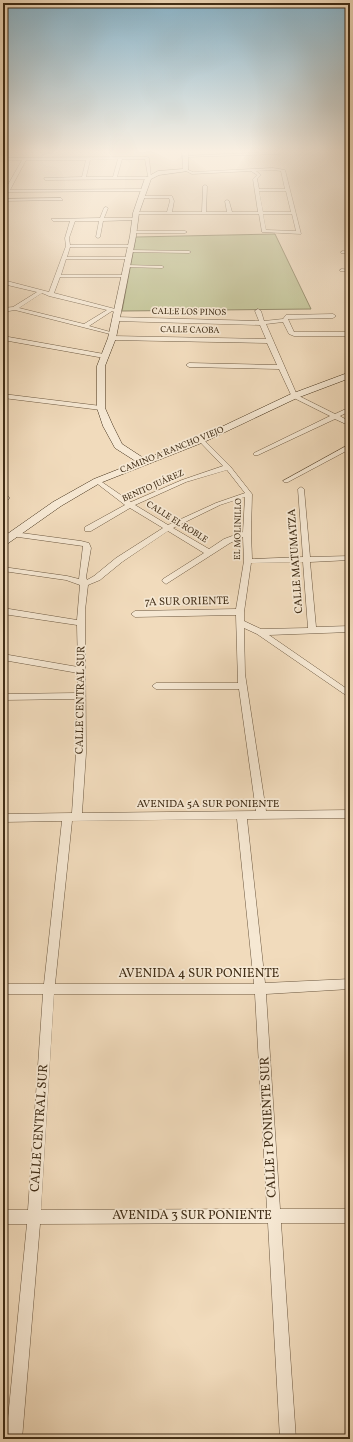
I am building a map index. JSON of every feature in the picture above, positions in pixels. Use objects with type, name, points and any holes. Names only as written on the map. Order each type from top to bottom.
[{"type":"street","points":[[54,220],[101,220],[125,217]]},
{"type":"street","points":[[136,217],[130,252],[113,310],[115,320],[112,336],[101,366],[101,408],[118,446],[143,462]]},
{"type":"street","points":[[262,217],[264,231],[299,232],[295,217]]},
{"type":"street","points":[[51,295],[59,276],[68,246],[67,238],[73,220]]},
{"type":"street","points":[[98,237],[101,220]]},
{"type":"street","points":[[134,232],[185,232]]},
{"type":"street","points":[[68,246],[130,252]]},
{"type":"street","points":[[64,258],[130,252],[189,252]]},
{"type":"street","points":[[343,252],[350,253]]},
{"type":"street","points":[[126,266],[162,267]]},
{"type":"street","points":[[342,270],[350,271]]},
{"type":"street","points":[[59,276],[124,276]]},
{"type":"street","points":[[3,282],[113,310]]},
{"type":"street","points":[[3,310],[15,308],[41,292]]},
{"type":"street","name":"CALLE CAOBA","points":[[15,308],[101,330],[112,336],[269,341]]},
{"type":"street","points":[[86,326],[113,310]]},
{"type":"street","points":[[258,311],[269,341],[294,396],[350,424]]},
{"type":"street","name":"CALLE LOS PINOS","points":[[115,320],[262,323],[285,320],[286,317],[333,316]]},
{"type":"street","points":[[99,317],[101,330]]},
{"type":"street","points":[[285,320],[291,333],[294,334],[350,334]]},
{"type":"street","points":[[3,338],[104,356]]},
{"type":"street","points":[[189,365],[281,367]]},
{"type":"street","name":"CAMINO A RANCHO VIEJO","points":[[3,542],[57,504],[97,481],[201,440],[294,396],[350,375]]},
{"type":"street","points":[[3,396],[101,408]]},
{"type":"street","points":[[256,454],[350,409]]},
{"type":"street","name":"EL MOLINILLO","points":[[201,440],[228,467],[249,494],[247,533],[248,561],[240,612],[242,686],[262,816]]},
{"type":"street","points":[[286,481],[350,446]]},
{"type":"street","name":"BENITO JUÁREZ","points":[[88,529],[130,505],[184,481],[228,467]]},
{"type":"street","name":"CALLE EL ROBLE","points":[[97,481],[130,505],[208,552]]},
{"type":"street","name":"CALLE MATUMATZA","points":[[301,489],[312,630]]},
{"type":"street","points":[[3,569],[69,579],[84,584],[97,578],[119,560],[168,528],[218,504],[249,494]]},
{"type":"street","points":[[166,581],[208,552],[227,541],[247,533]]},
{"type":"street","name":"CALLE CENTRAL SUR","points":[[14,534],[86,545],[87,548],[82,577],[84,584],[81,610],[81,753],[49,989],[34,1217],[14,1439]]},
{"type":"street","points":[[248,561],[350,558]]},
{"type":"street","points":[[3,611],[81,623]]},
{"type":"street","name":"7A SUR ORIENTE","points":[[135,614],[240,612]]},
{"type":"street","points":[[240,622],[260,632],[350,695]]},
{"type":"street","points":[[260,632],[350,629]]},
{"type":"street","points":[[3,657],[82,671]]},
{"type":"street","points":[[156,686],[242,686]]},
{"type":"street","points":[[3,697],[82,696]]},
{"type":"street","name":"AVENIDA 5A SUR PONIENTE","points":[[3,818],[350,814]]},
{"type":"street","name":"CALLE 1 PONIENTE SUR","points":[[242,816],[260,989],[288,1439]]},
{"type":"street","name":"AVENIDA 4 SUR PONIENTE","points":[[3,989],[260,989],[350,984]]},
{"type":"street","name":"AVENIDA 3 SUR PONIENTE","points":[[3,1217],[274,1215],[350,1216]]},
{"type":"green space","points":[[275,234],[311,309],[122,311],[136,237]]}]
